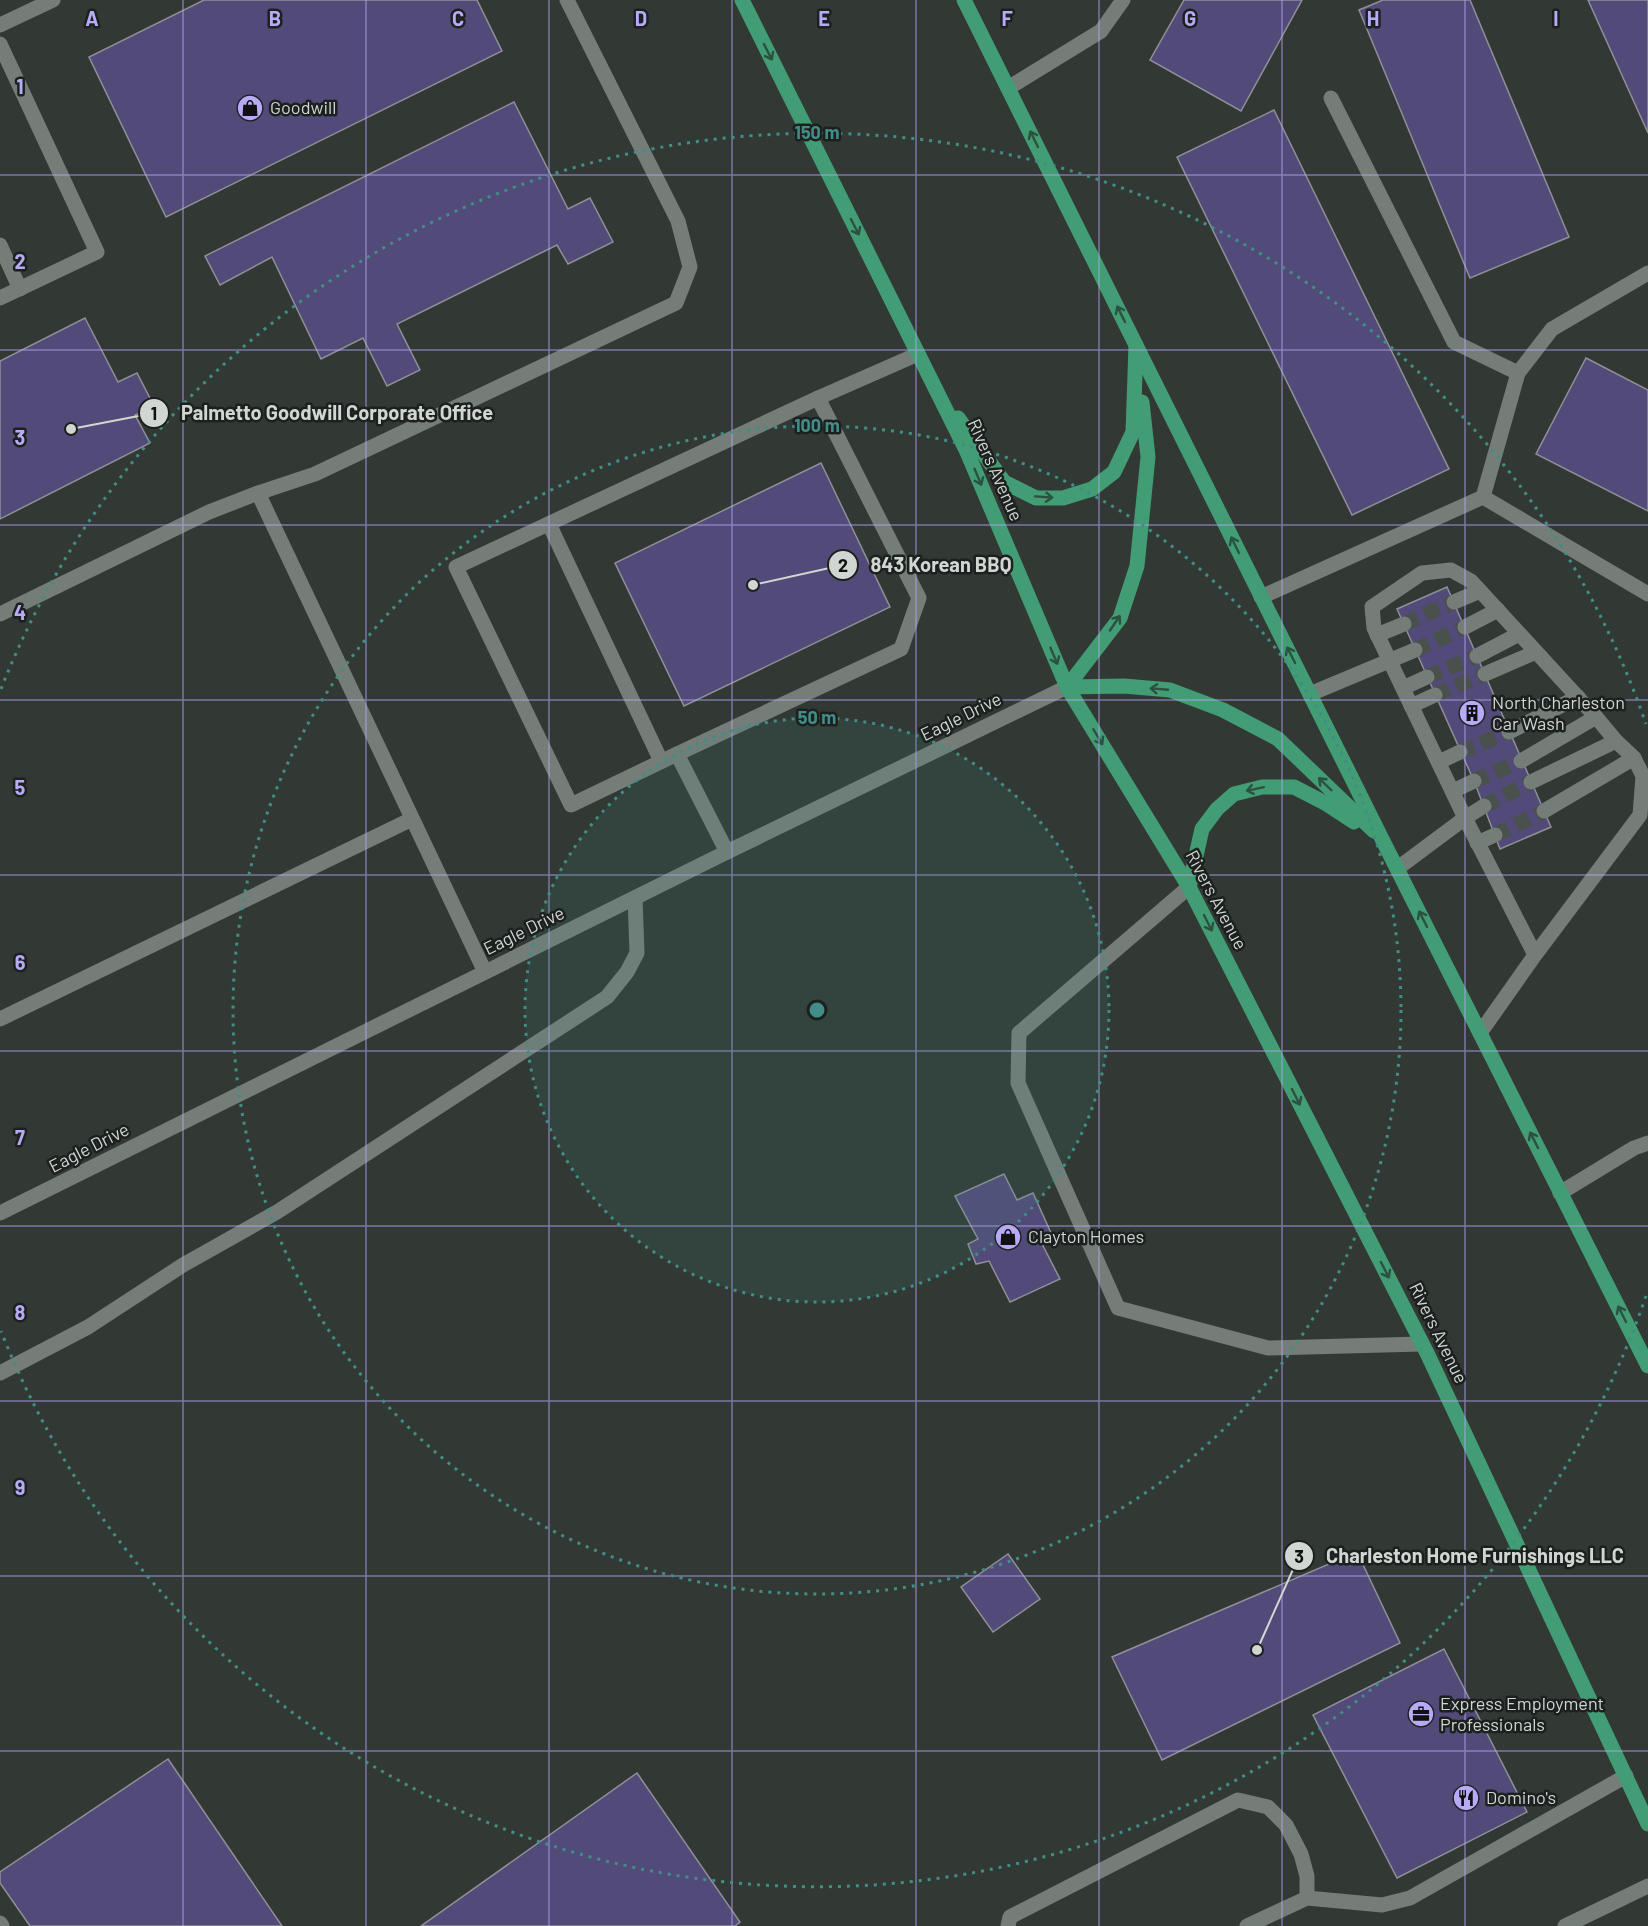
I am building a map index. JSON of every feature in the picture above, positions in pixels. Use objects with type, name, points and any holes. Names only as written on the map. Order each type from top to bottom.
[{"type":"main road","name":"Rivers Avenue","points":[[742,0],[967,452],[1067,687],[1189,887],[1422,1344],[1648,1824]]},
{"type":"main road","points":[[964,0],[1382,839],[1648,1366]]},
{"type":"main road","points":[[934,384],[1004,482],[1036,498],[1063,498],[1092,489],[1114,472],[1133,432],[1136,344]]},
{"type":"main road","points":[[1067,687],[1120,618],[1137,567],[1148,457],[1136,344]]},
{"type":"main road","points":[[1067,687],[1124,686],[1170,690],[1223,710],[1278,739],[1382,839]]},
{"type":"main road","points":[[1189,887],[1202,829],[1217,809],[1234,794],[1253,789],[1294,787],[1325,803],[1382,839]]},
{"type":"street","points":[[0,25],[53,0]]},
{"type":"street","points":[[0,615],[209,512],[315,474],[676,303],[690,267],[678,221],[567,0]]},
{"type":"street","points":[[1008,88],[1101,31],[1124,0]]},
{"type":"street","points":[[0,44],[97,252],[0,298]]},
{"type":"street","points":[[1331,98],[1454,342],[1518,373]]},
{"type":"street","points":[[0,245],[20,289]]},
{"type":"street","points":[[1262,597],[1483,497],[1518,373],[1552,329],[1648,273]]},
{"type":"street","points":[[818,398],[919,598],[901,649],[571,805],[456,567],[818,398],[918,354]]},
{"type":"street","points":[[258,493],[485,972]]},
{"type":"street","points":[[1483,497],[1648,594]]},
{"type":"street","points":[[549,524],[661,761]]},
{"type":"street","points":[[1480,1033],[1535,955],[1640,815],[1643,776],[1634,758],[1471,581],[1451,570],[1422,573],[1372,607],[1374,628],[1477,843],[1535,955]]},
{"type":"street","points":[[1454,602],[1480,591]]},
{"type":"street","points":[[1465,627],[1498,610]]},
{"type":"street","points":[[1377,635],[1404,624]]},
{"type":"street","points":[[1477,656],[1520,634]]},
{"type":"street","points":[[1310,694],[1415,650]]},
{"type":"street","points":[[1485,674],[1536,652]]},
{"type":"street","points":[[1402,688],[1426,677]]},
{"type":"street","name":"Eagle Drive","points":[[0,1214],[634,898],[1067,687]]},
{"type":"street","points":[[1411,706],[1435,695]]},
{"type":"street","points":[[1509,732],[1578,697]]},
{"type":"street","points":[[1521,761],[1596,717]]},
{"type":"street","points":[[1531,782],[1616,741]]},
{"type":"street","points":[[1439,762],[1460,752]]},
{"type":"street","points":[[677,754],[728,852]]},
{"type":"street","points":[[1544,811],[1634,758]]},
{"type":"street","points":[[1453,791],[1474,781]]},
{"type":"street","points":[[1398,868],[1484,806]]},
{"type":"street","points":[[0,1019],[412,819]]},
{"type":"street","points":[[1477,843],[1495,835]]},
{"type":"street","points":[[1189,887],[1019,1033],[1018,1083],[1118,1308],[1268,1348],[1422,1344]]},
{"type":"street","points":[[0,1373],[88,1327],[183,1265],[277,1212],[607,997],[627,972],[637,953],[634,898]]},
{"type":"street","points":[[1560,1192],[1634,1148],[1648,1143]]},
{"type":"street","points":[[1247,1926],[1307,1898],[1382,1905],[1410,1898],[1626,1776]]},
{"type":"street","points":[[1008,1926],[1010,1917],[1238,1800],[1268,1807],[1286,1825],[1301,1854],[1307,1876],[1307,1898]]},
{"type":"street","points":[[1565,1926],[1648,1886]]},
{"type":"building","name":"Goodwill","points":[[204,0],[477,0],[502,51],[166,217],[89,57]]},
{"type":"building","points":[[1184,0],[1302,0],[1241,111],[1150,60]]},
{"type":"building","points":[[1383,0],[1470,0],[1569,237],[1470,278],[1359,10]]},
{"type":"building","points":[[1588,0],[1648,0],[1648,133]]},
{"type":"building","points":[[514,102],[568,209],[590,198],[613,242],[568,264],[557,245],[397,324],[420,370],[387,386],[363,338],[321,359],[272,257],[220,285],[205,256]]},
{"type":"building","points":[[1274,110],[1449,469],[1352,515],[1177,157]]},
{"type":"building","points":[[85,318],[118,382],[137,373],[154,406],[135,415],[150,443],[0,519],[0,361]]},
{"type":"building","points":[[1586,358],[1648,390],[1648,511],[1536,454]]},
{"type":"building","points":[[821,463],[890,607],[684,706],[615,563]]},
{"type":"building","name":"North Charleston Car Wash","points":[[1447,587],[1551,827],[1500,849],[1474,781],[1397,609]]},
{"type":"building","name":"Clayton Homes","points":[[1004,1174],[1017,1200],[1033,1193],[1051,1233],[1038,1236],[1060,1279],[1010,1302],[989,1261],[976,1264],[968,1244],[978,1239],[955,1196]]},
{"type":"building","points":[[1357,1552],[1400,1643],[1162,1760],[1112,1657]]},
{"type":"building","points":[[1008,1554],[1040,1599],[993,1632],[961,1587]]},
{"type":"building","points":[[1444,1649],[1527,1812],[1397,1878],[1313,1715]]},
{"type":"building","points":[[168,1759],[282,1926],[30,1926],[0,1883],[0,1872]]},
{"type":"building","points":[[637,1773],[740,1922],[735,1926],[421,1926]]},
{"type":"tunnel","points":[[1404,624],[1454,602]]},
{"type":"tunnel","points":[[1415,650],[1465,627]]},
{"type":"tunnel","points":[[1427,677],[1477,656]]},
{"type":"tunnel","points":[[1435,695],[1485,674]]},
{"type":"tunnel","points":[[1460,752],[1509,732]]},
{"type":"tunnel","points":[[1474,781],[1521,761]]},
{"type":"tunnel","points":[[1484,806],[1531,782]]},
{"type":"tunnel","points":[[1495,835],[1544,811]]},
{"type":"place","name":"Goodwill","points":[[250,108]]},
{"type":"place","name":"Palmetto Goodwill Corporate Office","points":[[71,429]]},
{"type":"place","name":"843 Korean BBQ","points":[[753,585]]},
{"type":"place","name":"North Charleston Car Wash","points":[[1472,713]]},
{"type":"place","name":"Clayton Homes","points":[[1008,1237]]},
{"type":"place","name":"Charleston Home Furnishings LLC","points":[[1257,1650]]},
{"type":"place","name":"Express Employment Professionals","points":[[1421,1714]]},
{"type":"place","name":"Domino's","points":[[1466,1798]]}]
